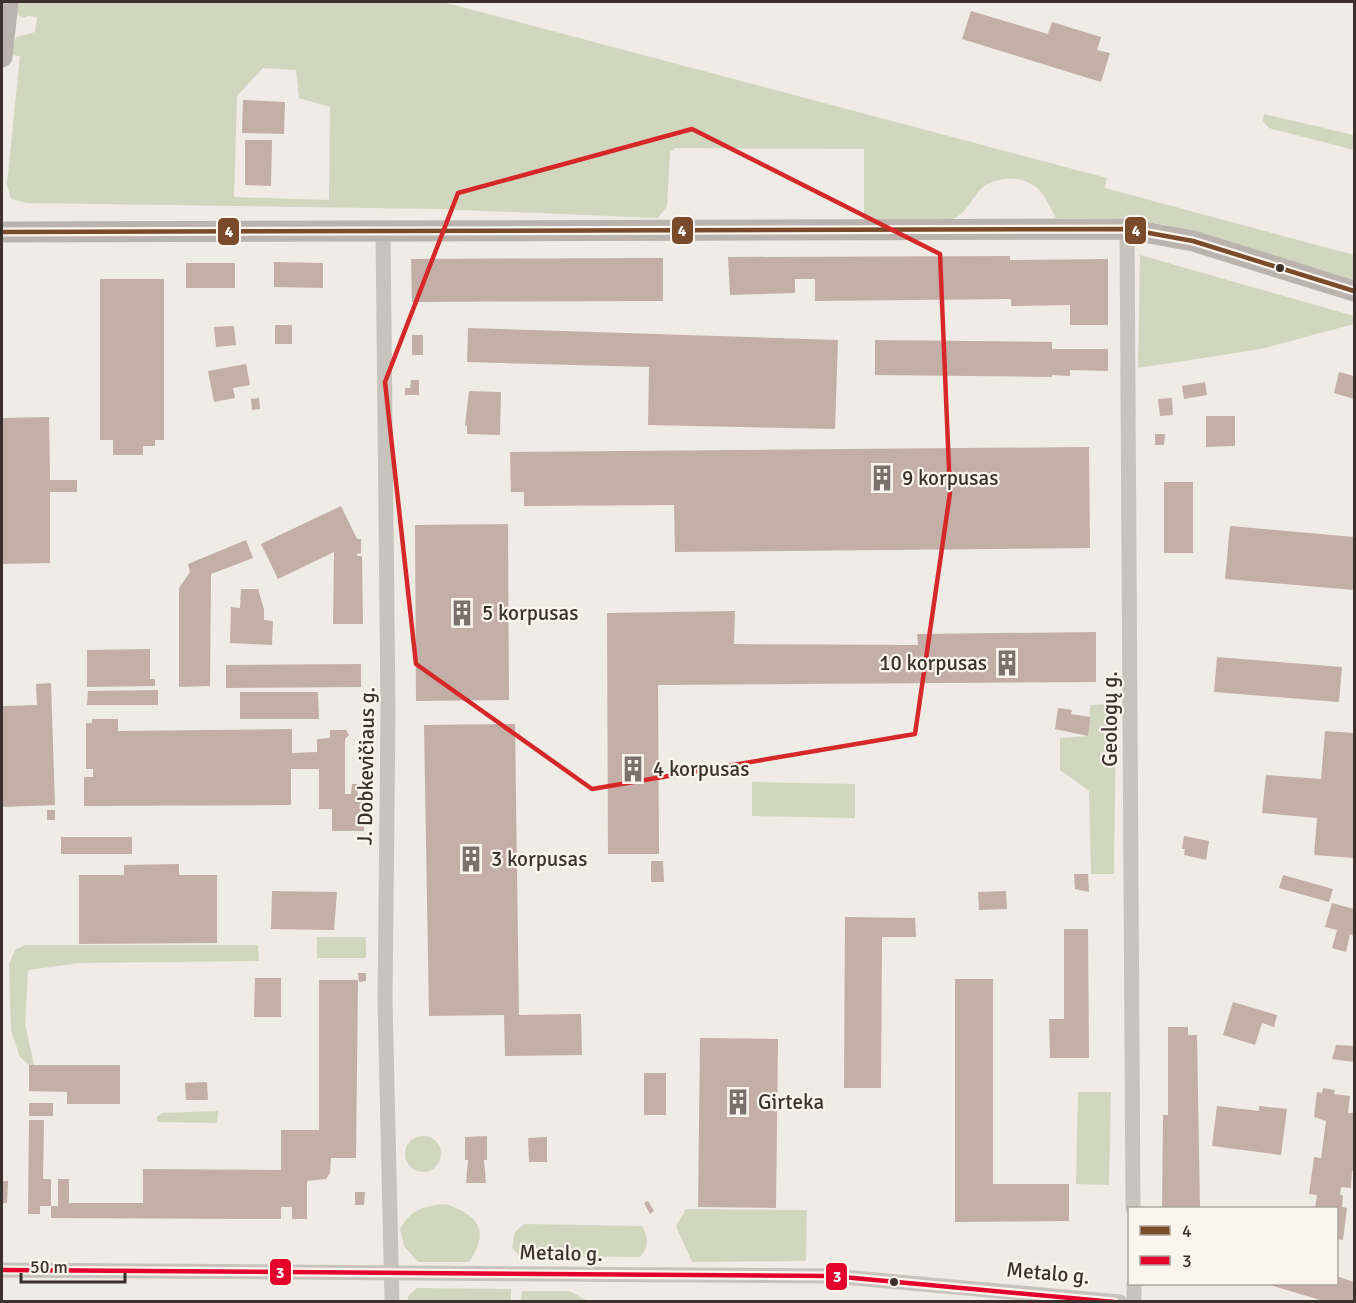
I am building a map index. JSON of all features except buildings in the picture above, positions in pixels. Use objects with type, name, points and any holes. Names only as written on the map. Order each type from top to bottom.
[{"type":"street","points":[[2,57],[8,2]]},
{"type":"street","points":[[2,232],[1127,229],[1193,241],[1354,291]]},
{"type":"street","name":"Geologų g.","points":[[1127,229],[1133,1207]]},
{"type":"street","name":"J. Dobkevičiaus g.","points":[[383,231],[388,643],[385,1001],[392,1302]]},
{"type":"street","name":"Metalo g.","points":[[2,1270],[390,1275],[837,1276],[1120,1302]]},
{"type":"street","points":[[1134,1285],[1134,1302]]},
{"type":"highlighted area","points":[[692,129],[940,254],[950,493],[915,734],[592,789],[416,664],[385,382],[458,193]]},
{"type":"green space","points":[[16,2],[443,2],[1107,178],[1105,188],[1354,255],[1354,280],[1166,225],[1121,218],[1056,218],[1039,190],[1017,179],[1000,179],[985,186],[963,212],[950,220],[864,220],[864,149],[675,148],[670,152],[667,206],[658,218],[438,209],[27,203],[11,199],[7,184],[20,56],[11,55],[16,37],[35,32],[37,17],[24,18],[18,15]],"holes":[[[263,68],[296,70],[299,98],[330,107],[329,200],[234,197],[237,96]]]},
{"type":"green space","points":[[1264,114],[1354,135],[1354,150],[1269,128],[1263,121]]},
{"type":"green space","points":[[1140,255],[1354,316],[1354,324],[1261,349],[1138,368]]},
{"type":"green space","points":[[1116,704],[1114,874],[1091,874],[1089,791],[1060,770],[1060,738],[1088,736],[1090,705]]},
{"type":"green space","points":[[752,782],[855,784],[855,818],[752,816]]},
{"type":"green space","points":[[317,937],[366,937],[366,958],[317,958]]},
{"type":"green space","points":[[25,945],[258,945],[259,961],[79,963],[28,970],[25,1024],[34,1065],[29,1065],[20,1057],[11,1031],[9,964],[15,950]]},
{"type":"green space","points":[[1078,1092],[1111,1092],[1109,1185],[1076,1184]]},
{"type":"green space","points":[[218,1111],[217,1123],[157,1122],[157,1117],[162,1113]]},
{"type":"green space","points":[[423,1136],[436,1141],[441,1154],[436,1167],[423,1172],[410,1167],[405,1154],[410,1141]]},
{"type":"green space","points":[[446,1204],[466,1214],[478,1225],[480,1233],[476,1251],[469,1262],[418,1262],[404,1246],[400,1229],[409,1217],[419,1210]]},
{"type":"green space","points":[[686,1209],[807,1210],[806,1261],[692,1262],[676,1226]]},
{"type":"green space","points":[[524,1224],[642,1226],[646,1234],[647,1245],[640,1257],[520,1256],[512,1248],[515,1232]]},
{"type":"green space","points":[[417,1288],[511,1289],[511,1300],[407,1301],[409,1295]]},
{"type":"green space","points":[[522,1291],[569,1291],[588,1301],[521,1301]]},
{"type":"transit line","name":"4","points":[[2,232],[1127,229],[1193,241],[1354,291]]},
{"type":"transit line","name":"3","points":[[2,1270],[832,1276],[1114,1302]]},
{"type":"place","name":"9 korpusas","points":[[882,478]]},
{"type":"place","name":"5 korpusas","points":[[462,613]]},
{"type":"place","name":"10 korpusas","points":[[1007,663]]},
{"type":"place","name":"4 korpusas","points":[[633,769]]},
{"type":"place","name":"3 korpusas","points":[[471,859]]},
{"type":"place","name":"Girteka","points":[[738,1102]]}]
